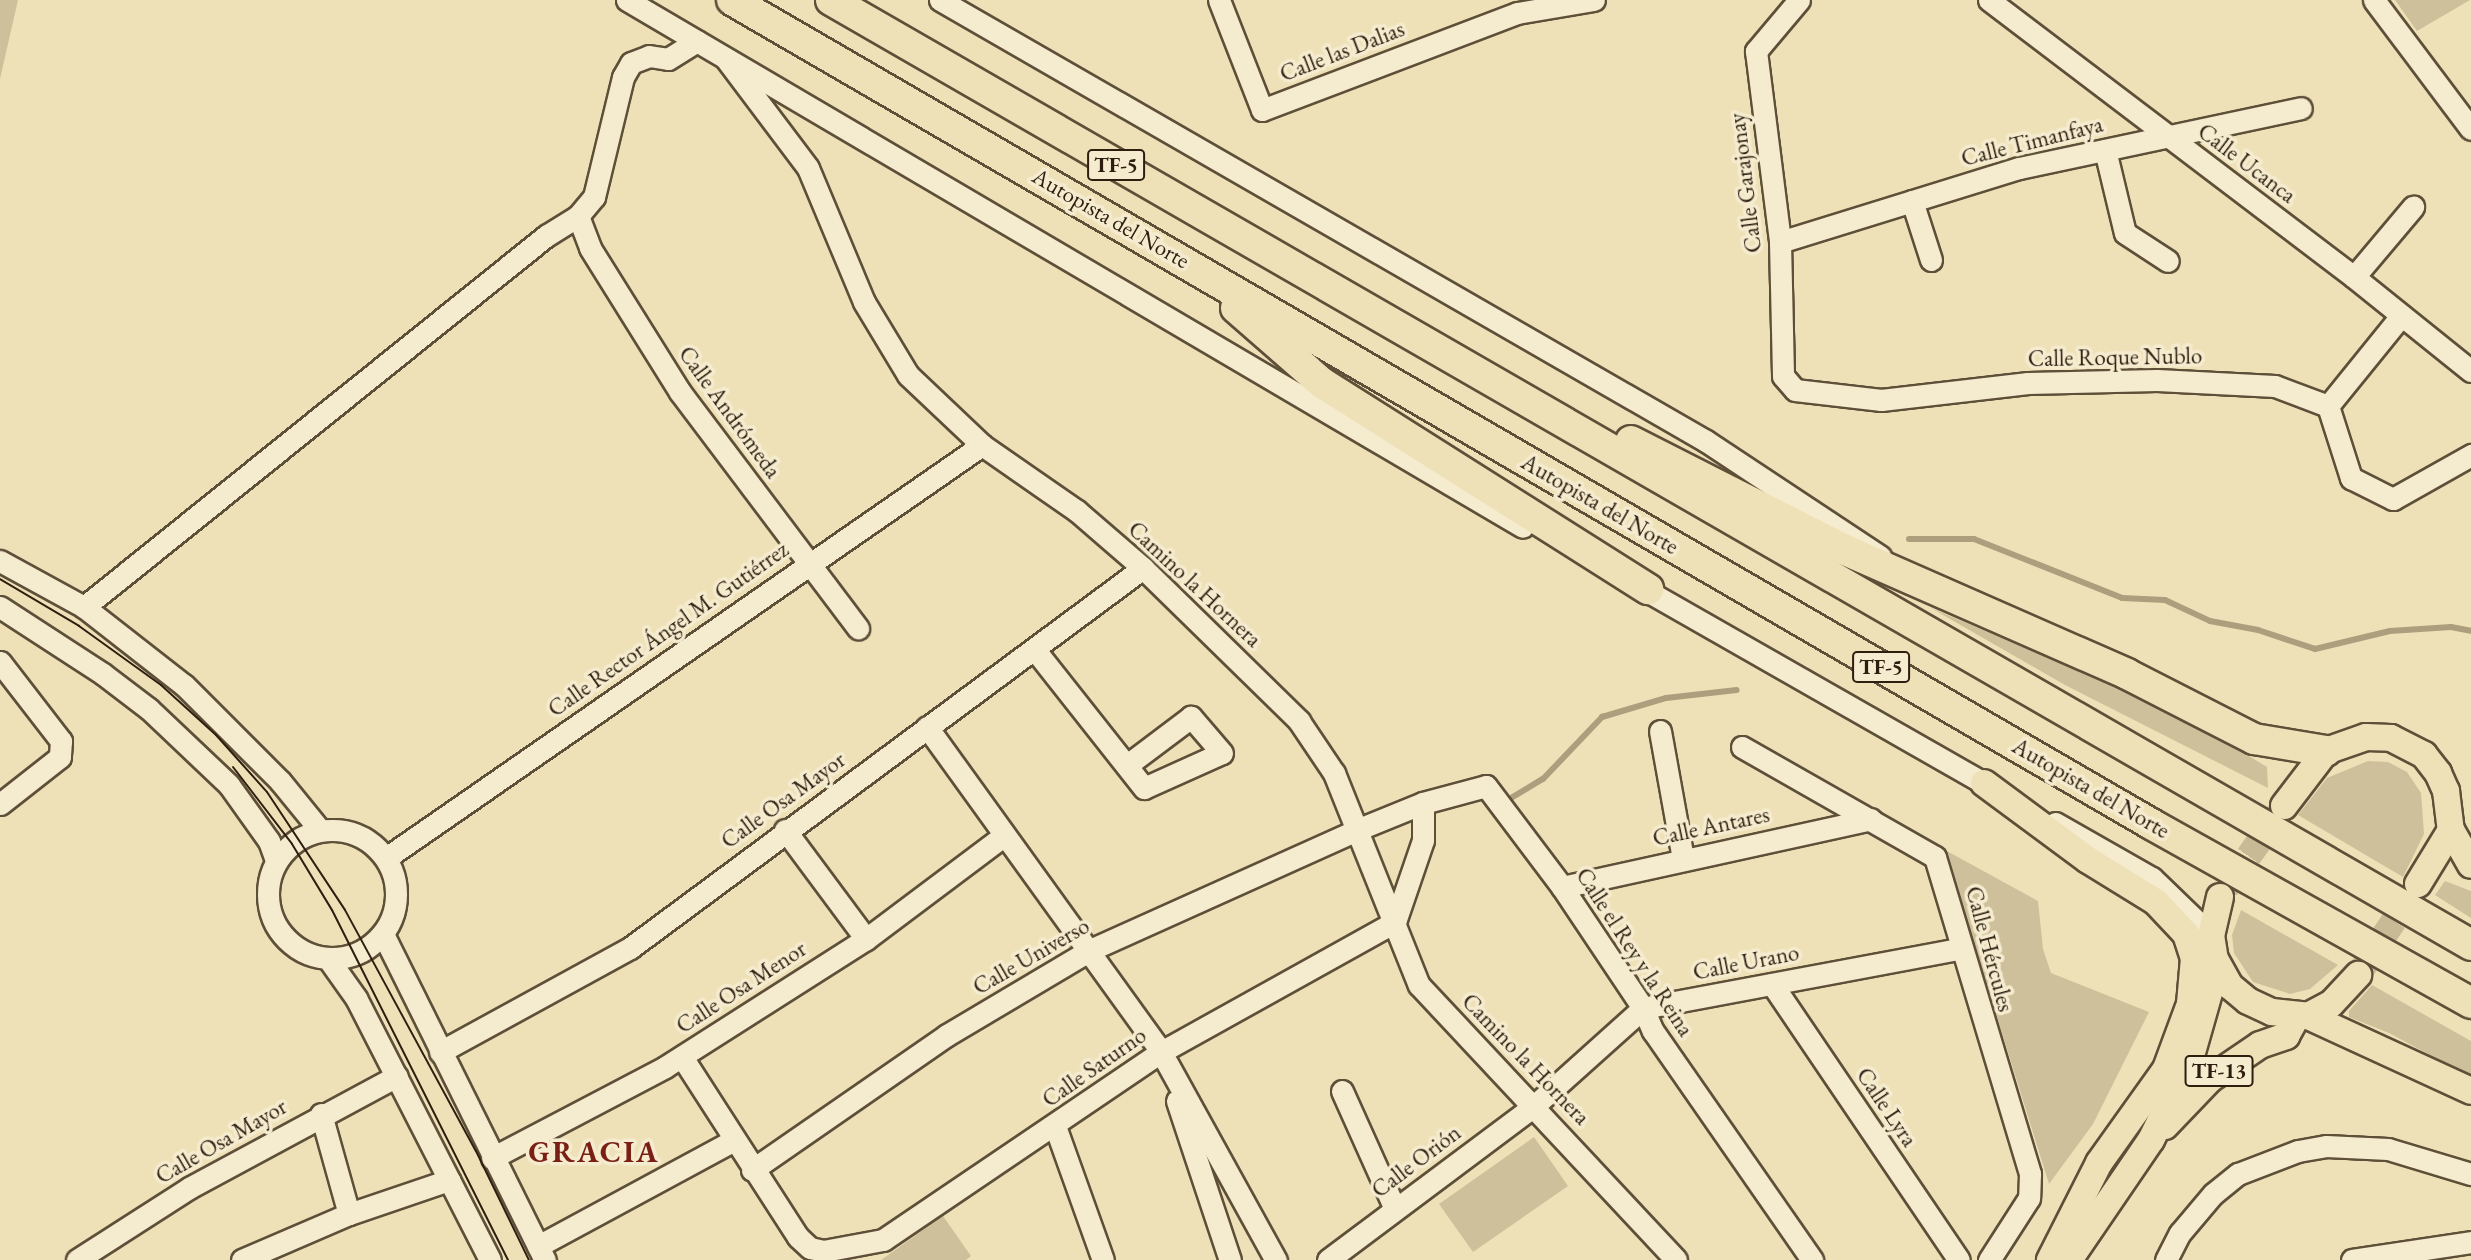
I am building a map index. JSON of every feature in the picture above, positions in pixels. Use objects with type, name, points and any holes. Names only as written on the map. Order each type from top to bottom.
[{"type":"highway","name":"Autopista del Norte","points":[[732,0],[2151,824],[2471,1003]]},
{"type":"highway","name":"TF-5","points":[[831,0],[2471,945]]},
{"type":"highway","points":[[1178,257],[1322,383],[1648,589]]},
{"type":"highway","points":[[1401,329],[1767,507],[1845,550],[2127,674],[2254,739],[2326,751]]},
{"type":"main road","points":[[2284,806],[2326,751],[2366,737],[2391,738],[2417,751],[2438,773],[2446,791],[2451,830],[2471,864]]},
{"type":"main road","points":[[1984,783],[2088,860],[2156,902],[2186,934],[2194,958],[2192,994],[2166,1069],[2099,1163],[2050,1260]]},
{"type":"main road","points":[[2418,884],[2451,830]]},
{"type":"main road","points":[[2220,897],[2211,935],[2217,965],[2230,986],[2248,1001],[2302,1017],[2471,1091]]},
{"type":"main road","name":"TF-13","points":[[2069,1260],[2151,1140],[2189,1063],[2217,965]]},
{"type":"main road","points":[[2302,1017],[2330,1004],[2358,975]]},
{"type":"main road","name":"TF-13","points":[[2151,1140],[2210,1079],[2260,1045],[2286,1036],[2302,1017]]},
{"type":"street","name":"Camino la Hornera","points":[[627,0],[723,54],[808,168],[864,302],[896,359],[937,406],[982,445],[1077,511],[1143,568],[1299,721],[1334,773],[1359,828],[1419,985],[1535,1105],[1676,1260]]},
{"type":"street","points":[[940,0],[1706,441],[1842,527],[1908,576]]},
{"type":"street","name":"Calle las Dalias","points":[[1219,0],[1262,110],[1515,6],[1594,0]]},
{"type":"street","name":"Calle Garajonay","points":[[1783,376],[1780,242],[1756,51],[1799,0]]},
{"type":"street","name":"Calle Ucanca","points":[[1989,0],[2017,8],[2167,135],[2354,276],[2471,371]]},
{"type":"street","points":[[2374,0],[2471,129]]},
{"type":"street","points":[[84,607],[546,236],[578,216],[594,197],[623,77],[631,64],[649,56],[668,59],[697,41]]},
{"type":"street","points":[[723,54],[1591,567],[1648,589],[2152,878],[2211,935]]},
{"type":"street","name":"Calle Timanfaya","points":[[1780,242],[2019,168],[2301,108]]},
{"type":"street","points":[[2105,150],[2125,233],[2168,261]]},
{"type":"street","points":[[1912,201],[1931,260]]},
{"type":"street","points":[[2354,276],[2413,207]]},
{"type":"street","name":"Calle Andrómeda","points":[[578,216],[590,248],[680,392],[858,628]]},
{"type":"street","points":[[2401,316],[2328,406],[2351,478],[2393,499],[2471,455]]},
{"type":"street","name":"Calle Roque Nublo","points":[[1783,376],[1795,390],[1881,400],[2028,383],[2157,380],[2275,386],[2328,406]]},
{"type":"street","name":"Calle Rector Ángel M. Gutiérrez","points":[[386,858],[982,445]]},
{"type":"street","points":[[0,561],[84,607],[184,685],[280,781],[320,830]]},
{"type":"street","name":"Calle Osa Mayor","points":[[440,1052],[630,948],[785,830],[1035,650],[1143,568]]},
{"type":"street","points":[[0,607],[103,674],[149,709],[229,785],[269,841],[276,860]]},
{"type":"street","points":[[1035,650],[1127,765]]},
{"type":"street","points":[[0,662],[61,741],[60,757],[0,804]]},
{"type":"street","points":[[927,727],[1161,1052],[1276,1260]]},
{"type":"street","points":[[1660,731],[1684,859]]},
{"type":"street","name":"Calle Hércules","points":[[1742,747],[1935,857],[1959,949],[2030,1174],[2029,1198],[1989,1260]]},
{"type":"street","name":"Calle el Rey y la Reina","points":[[1359,828],[1423,803],[1486,786],[1562,887],[1643,1008],[1653,1031],[1812,1260]]},
{"type":"street","points":[[1395,922],[1423,840],[1423,803]]},
{"type":"street","name":"Calle Antares","points":[[1562,887],[1871,819]]},
{"type":"street","name":"Calle Universo","points":[[752,1170],[947,1035],[1090,950],[1359,828]]},
{"type":"street","points":[[320,830],[349,832],[369,841],[386,858],[396,881],[396,908],[383,934],[355,954],[329,960],[297,950],[277,930],[268,907],[267,883],[276,860],[292,844],[320,830]]},
{"type":"street","points":[[785,830],[866,939]]},
{"type":"street","name":"Calle Osa Menor","points":[[492,1158],[682,1056],[866,939],[1003,836]]},
{"type":"street","name":"Calle Saturno","points":[[818,1256],[883,1240],[1161,1052],[1395,922]]},
{"type":"street","points":[[383,934],[541,1253],[732,1141]]},
{"type":"street","name":"Calle Urano","points":[[1643,1008],[1959,949]]},
{"type":"street","points":[[329,960],[356,998],[490,1260]]},
{"type":"street","name":"Calle Lyra","points":[[1772,984],[1959,1260]]},
{"type":"street","points":[[1535,1105],[1643,1008]]},
{"type":"street","points":[[1161,1052],[1230,1260]]},
{"type":"street","points":[[682,1056],[732,1141],[798,1237],[818,1256]]},
{"type":"street","name":"Calle Osa Mayor","points":[[77,1260],[189,1188],[321,1114],[397,1076]]},
{"type":"street","points":[[1342,1091],[1395,1209]]},
{"type":"street","name":"Calle Orión","points":[[1328,1260],[1535,1105]]},
{"type":"street","points":[[321,1114],[349,1214]]},
{"type":"street","points":[[1055,1126],[1103,1260]]},
{"type":"street","points":[[2166,1260],[2180,1233],[2213,1194],[2238,1174],[2298,1151],[2326,1146],[2388,1149],[2471,1174]]},
{"type":"street","points":[[242,1260],[349,1214],[449,1180]]},
{"type":"street","points":[[2352,1260],[2471,1242]]},
{"type":"shaded area","points":[[0,0],[18,0],[0,79]]},
{"type":"shaded area","points":[[2395,0],[2470,0],[2417,31]]},
{"type":"shaded area","points":[[1931,608],[2181,715],[2267,767],[2268,788],[2065,685]]},
{"type":"shaded area","points":[[2368,761],[2388,762],[2407,772],[2421,793],[2424,834],[2403,877],[2298,815],[2327,778]]},
{"type":"shaded area","points":[[1945,850],[2038,901],[2043,949],[2051,973],[2149,1012],[2093,1124],[2049,1184]]},
{"type":"shaded area","points":[[2445,881],[2471,891],[2471,918],[2435,895]]},
{"type":"shaded area","points":[[2241,910],[2338,965],[2310,989],[2290,994],[2253,982],[2234,953],[2232,935]]},
{"type":"shaded area","points":[[2372,985],[2471,1041],[2471,1077],[2389,1033],[2349,1017],[2349,1011]]},
{"type":"shaded area","points":[[1534,1137],[1568,1186],[1473,1252],[1439,1204]]},
{"type":"shaded area","points":[[943,1216],[971,1256],[966,1260],[881,1260]]},
{"type":"waterway","points":[[1909,539],[1974,539],[2122,598],[2165,600],[2210,621],[2258,630],[2315,649],[2390,631],[2451,627],[2471,631]]},
{"type":"waterway","points":[[1511,798],[1543,779],[1602,717],[1666,698],[1737,690]]},
{"type":"tunnel","points":[[2226,888],[2281,811]]},
{"type":"tunnel","points":[[2358,975],[2415,889]]},
{"type":"tram line","points":[[0,579],[79,626],[161,685],[216,735],[267,792],[345,910],[476,1151],[529,1260]]},
{"type":"tram line","points":[[233,767],[292,844],[332,910],[508,1260]]},
{"type":"district","name":"GRACIA","points":[[594,1152]]}]
